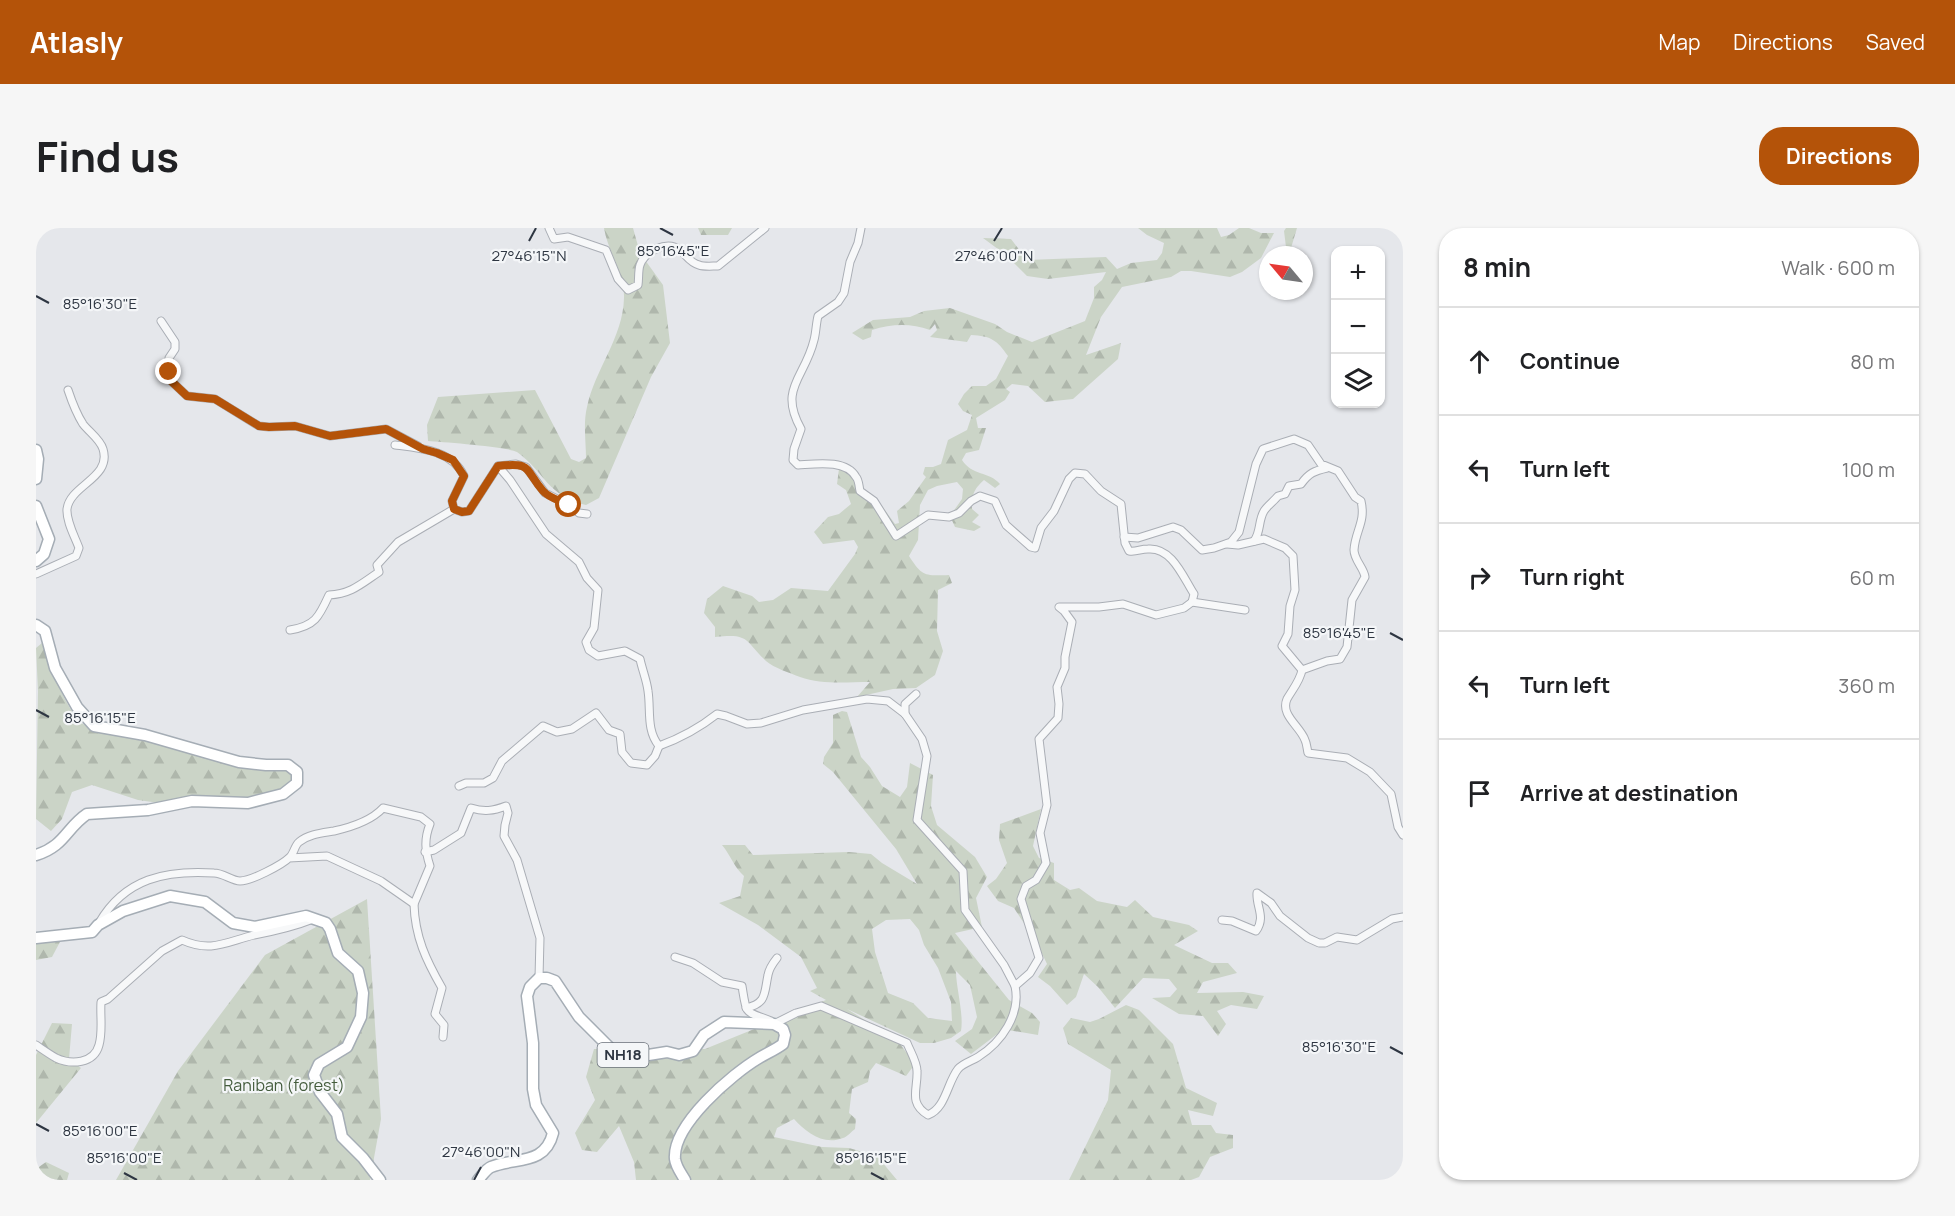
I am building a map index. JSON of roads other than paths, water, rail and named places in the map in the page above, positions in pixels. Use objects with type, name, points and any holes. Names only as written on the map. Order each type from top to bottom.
[{"type":"main road","points":[[36,450],[38,465],[36,479]]},
{"type":"main road","points":[[36,506],[49,539],[44,554],[36,561]]},
{"type":"main road","points":[[36,625],[45,631],[55,668],[77,707],[94,726],[145,735],[239,762],[288,765],[294,768],[297,783],[283,794],[248,803],[206,800],[148,810],[87,814],[55,847],[36,855]]},
{"type":"main road","points":[[36,938],[92,932],[98,925],[123,911],[170,896],[205,902],[233,923],[255,927],[306,916],[323,921],[329,926],[338,953],[358,971],[363,993],[361,1017],[346,1047],[319,1064],[314,1075],[320,1092],[337,1114],[342,1137],[363,1158],[380,1180]]},
{"type":"main road","points":[[478,1180],[490,1167],[523,1161],[541,1153],[550,1143],[553,1133],[536,1105],[533,1089],[533,1043],[527,996],[530,987],[539,978]]},
{"type":"main road","name":"NH18","points":[[539,978],[555,981],[579,1017],[611,1048],[622,1055],[642,1056],[667,1052],[680,1055],[693,1051],[704,1035],[724,1022],[775,1024]]},
{"type":"main road","points":[[685,1180],[675,1160],[677,1141],[699,1110],[731,1078],[759,1057],[783,1044],[785,1035],[783,1029],[775,1024]]},
{"type":"street","points":[[549,228],[554,239],[568,237],[606,250],[618,279],[628,290],[638,285],[640,265],[656,248],[667,246],[679,249],[685,257],[697,265],[718,266],[765,228]]},
{"type":"street","points":[[861,228],[850,262],[844,293],[838,302],[818,316],[814,340],[804,367],[792,388],[793,409],[801,429],[793,460],[798,465],[830,464],[840,465],[849,470],[857,477],[860,491],[874,501],[896,536],[928,515],[949,517],[959,513],[980,496],[995,501],[1006,525],[1035,548],[1041,528],[1054,511],[1069,479],[1075,473],[1085,474],[1101,491],[1121,504],[1124,537],[1129,551],[1137,552],[1147,549],[1159,550],[1167,554],[1194,594],[1192,602],[1184,608],[1156,615],[1123,604],[1099,607],[1059,607],[1072,622],[1065,668],[1057,687],[1058,718],[1039,739],[1047,805],[1040,832],[1046,863],[1036,880],[1026,886],[1021,899],[1039,958],[1030,973],[1015,986]]},
{"type":"street","points":[[161,321],[175,342],[175,349],[169,358],[168,378],[187,396],[215,399],[259,426],[295,426],[330,436],[386,429],[423,449]]},
{"type":"street","points":[[36,574],[76,556],[79,552],[67,515],[67,507],[101,469],[104,459],[103,448],[84,426],[68,390]]},
{"type":"street","points":[[1124,537],[1138,538],[1173,527],[1181,530],[1202,549],[1227,544],[1239,532],[1256,464],[1263,449],[1294,439],[1308,445],[1321,464],[1338,471],[1355,497],[1361,501],[1364,512],[1354,552],[1364,570],[1365,578],[1352,600],[1347,647],[1340,659],[1302,670]]},
{"type":"street","points":[[396,445],[423,449],[453,460],[464,476],[452,501],[454,509]]},
{"type":"street","points":[[498,466],[516,464],[526,466],[545,493],[569,505],[579,513],[587,514]]},
{"type":"street","points":[[454,509],[462,512],[469,511],[498,466]]},
{"type":"street","points":[[498,466],[546,534],[579,562],[587,578],[598,590],[594,628],[586,642],[589,650],[598,656],[625,651],[640,659],[648,691],[648,711],[653,739],[659,746]]},
{"type":"street","points":[[1254,541],[1258,537],[1264,510],[1278,496],[1285,494],[1289,486],[1301,484],[1313,471],[1327,468]]},
{"type":"street","points":[[290,630],[302,629],[320,616],[329,595],[343,594],[379,572],[376,565],[398,542],[454,509]]},
{"type":"street","points":[[1227,544],[1238,545],[1264,539],[1285,548],[1293,555],[1295,590],[1290,606],[1288,634],[1282,646],[1302,670],[1301,677],[1286,701],[1287,715],[1293,719],[1306,740],[1308,753],[1347,758],[1370,772],[1391,794],[1398,826],[1403,835]]},
{"type":"street","points":[[1192,602],[1245,610]]},
{"type":"street","points":[[905,714],[905,704],[916,693]]},
{"type":"street","points":[[459,786],[466,783],[484,783],[493,778],[502,761],[543,726],[557,732],[572,729],[596,713],[609,730],[620,734],[622,752],[632,763],[647,765],[655,756],[659,746],[681,738],[717,714],[747,724],[761,723],[803,710],[867,699],[888,701],[905,714],[922,739],[927,756],[917,820],[963,871],[965,910],[1004,965],[1015,986],[1017,998],[1009,1025],[980,1056],[960,1066],[950,1080],[940,1107],[928,1115],[920,1110],[915,1101],[917,1068],[907,1043],[821,1006],[796,1013],[775,1024],[754,1017],[746,1008],[742,986],[722,982],[693,963],[675,957]]},
{"type":"street","points":[[425,852],[434,850],[461,833],[471,808],[482,811],[506,806],[508,813],[504,836],[517,860],[540,938],[539,978]]},
{"type":"street","points":[[98,925],[107,909],[131,887],[152,878],[171,873],[217,873],[241,881],[278,867],[289,858],[297,842],[312,835],[357,825],[376,816],[383,808],[421,817],[430,824],[426,835],[425,852],[430,866],[414,904],[414,917],[425,959],[442,988],[435,1014],[444,1025],[443,1037]]},
{"type":"street","points":[[289,858],[327,856],[381,881],[414,904]]},
{"type":"street","points":[[1222,920],[1232,921],[1257,931],[1262,918],[1257,893],[1270,903],[1280,916],[1308,938],[1319,943],[1325,943],[1337,937],[1357,940],[1392,920],[1403,917]]},
{"type":"street","points":[[36,1045],[57,1058],[75,1063],[95,1054],[101,1034],[101,1002],[108,999],[162,951],[182,940],[194,945],[216,947],[254,935],[277,932],[313,919]]},
{"type":"street","points":[[746,1008],[755,1006],[765,996],[768,972],[777,958]]},
{"type":"park label","name":"Raniban (forest)","points":[[284,1085]]}]
